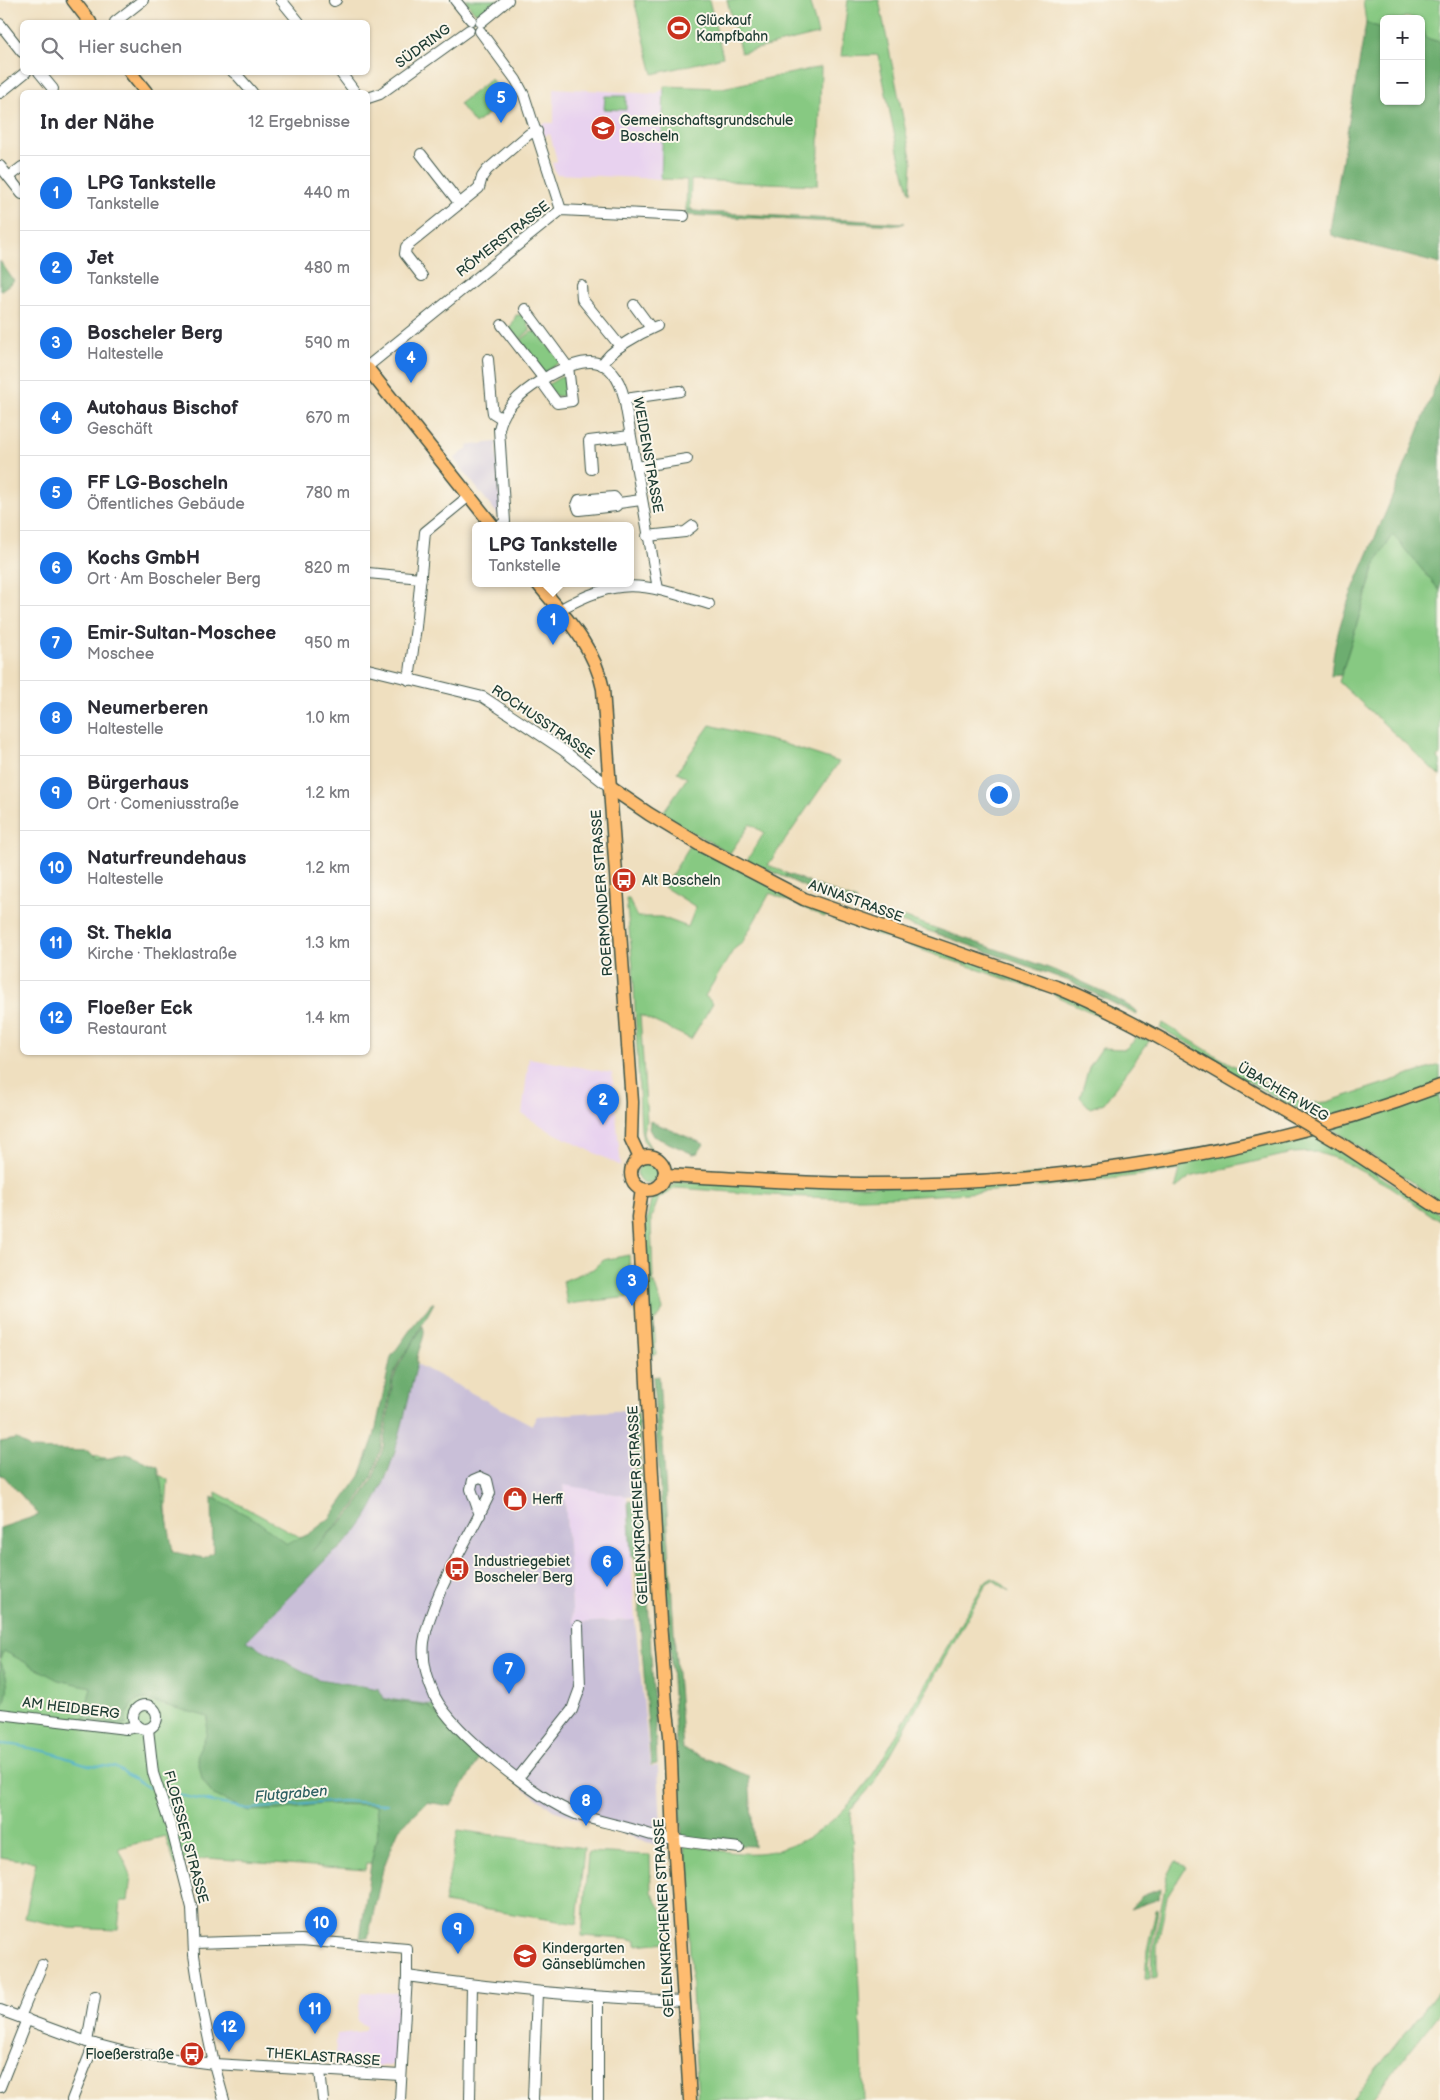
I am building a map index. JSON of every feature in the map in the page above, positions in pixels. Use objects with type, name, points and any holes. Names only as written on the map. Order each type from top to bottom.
[{"type":"main road","points":[[73,0],[88,20]]},
{"type":"main road","points":[[132,75],[144,90]]},
{"type":"main road","points":[[370,371],[490,522]]},
{"type":"main road","name":"ROERMONDER STRASSE","points":[[540,587],[585,644],[601,678],[611,788],[632,1102],[631,1139],[640,1158]]},
{"type":"main road","name":"ANNASTRASSE","points":[[611,788],[649,814],[702,846],[804,899],[1056,987],[1106,1009]]},
{"type":"main road","name":"ÜBACHER WEG","points":[[1106,1009],[1340,1143],[1440,1209]]},
{"type":"main road","points":[[664,1174],[771,1182],[870,1184],[972,1181],[1088,1171],[1168,1159],[1251,1142],[1366,1111],[1440,1086]]},
{"type":"main road","points":[[650,1156],[662,1165],[664,1174],[657,1187],[647,1190],[635,1184],[631,1176],[632,1166],[640,1158],[650,1156]]},
{"type":"main road","name":"GEILENKIRCHENER STRASSE","points":[[642,1189],[638,1217],[642,1303],[666,1704],[663,1734],[663,1766],[671,1839],[685,2100]]},
{"type":"main road","name":"GEILENKIRCHENER STRASSE","points":[[681,2001],[690,2100]]},
{"type":"street","points":[[118,20],[143,0]]},
{"type":"street","points":[[281,0],[297,20]]},
{"type":"street","points":[[455,0],[516,80],[526,100],[561,210]]},
{"type":"street","name":"SÜDRING","points":[[370,97],[380,94],[508,0]]},
{"type":"street","points":[[0,24],[20,49]]},
{"type":"street","points":[[0,92],[22,75]]},
{"type":"street","points":[[41,75],[52,90]]},
{"type":"street","points":[[237,75],[250,90]]},
{"type":"street","points":[[342,75],[354,90]]},
{"type":"street","points":[[422,276],[405,254],[406,247],[479,188],[482,177],[487,170],[529,134],[537,132]]},
{"type":"street","points":[[421,154],[460,204]]},
{"type":"street","points":[[0,166],[20,191]]},
{"type":"street","points":[[9,177],[20,169]]},
{"type":"street","name":"RÖMERSTRASSE","points":[[370,366],[561,210],[684,216]]},
{"type":"street","points":[[581,286],[582,299],[620,346]]},
{"type":"street","points":[[505,522],[499,429],[501,418],[513,402],[542,380],[568,366],[587,362],[602,364],[620,346],[654,327],[634,305]]},
{"type":"street","points":[[502,325],[557,403],[572,401],[568,366],[525,309]]},
{"type":"street","points":[[488,359],[493,413],[501,418]]},
{"type":"street","name":"WEIDENSTRASSE","points":[[602,364],[620,383],[625,400],[647,536],[658,589]]},
{"type":"street","points":[[625,400],[680,391]]},
{"type":"street","points":[[591,469],[588,441],[630,436]]},
{"type":"street","points":[[636,467],[687,459]]},
{"type":"street","points":[[409,680],[425,532],[468,496]]},
{"type":"street","points":[[619,503],[641,500]]},
{"type":"street","points":[[647,536],[684,532],[693,526]]},
{"type":"street","points":[[370,573],[421,578]]},
{"type":"street","points":[[634,586],[658,589],[708,604]]},
{"type":"street","points":[[559,610],[604,589],[617,587]]},
{"type":"street","name":"ROCHUSSTRASSE","points":[[370,670],[453,691],[474,693],[484,697],[562,750],[611,788]]},
{"type":"street","points":[[480,1515],[431,1613],[424,1642],[425,1668],[436,1698],[456,1724],[543,1798],[576,1814],[671,1839],[739,1848]]},
{"type":"street","points":[[518,1778],[572,1710],[580,1688],[578,1626]]},
{"type":"street","name":"AM HEIDBERG","points":[[0,1714],[126,1729],[143,1728]]},
{"type":"street","name":"FLOESSER STRASSE","points":[[143,1728],[156,1784],[173,1834],[191,1900],[194,1955],[202,2007],[224,2100]]},
{"type":"street","points":[[194,1943],[301,1940],[407,1949],[408,1976],[400,2075],[400,2100]]},
{"type":"street","points":[[0,2087],[42,1965]]},
{"type":"street","points":[[408,1976],[537,1992],[681,2001]]},
{"type":"street","points":[[470,2100],[472,1985]]},
{"type":"street","points":[[532,2100],[537,1992]]},
{"type":"street","points":[[72,2100],[91,2043],[95,1996]]},
{"type":"street","points":[[598,1997],[598,2100]]},
{"type":"street","name":"THEKLASTRASSE","points":[[0,2010],[91,2043],[129,2053],[214,2064],[400,2075]]},
{"type":"street","points":[[320,2070],[323,2100]]},
{"type":"shaded area","name":"Gemeinschaftsgrundschule Boscheln","points":[[554,88],[655,94],[664,89],[661,179],[556,174],[552,163],[557,161],[550,134],[544,136],[542,123],[554,123]]},
{"type":"shaded area","points":[[496,442],[501,514],[499,516],[454,459],[468,448],[466,446]]},
{"type":"shaded area","points":[[529,1058],[612,1073],[621,1166],[550,1131],[522,1114]]},
{"type":"shaded area","points":[[417,1364],[532,1425],[537,1416],[629,1410],[633,1497],[564,1485],[573,1623],[635,1620],[650,1766],[658,1766],[662,1847],[553,1810],[481,1756],[446,1724],[385,1700],[378,1689],[318,1679],[245,1641],[327,1557],[342,1547],[388,1474]]},
{"type":"shaded area","points":[[564,1484],[627,1496],[635,1620],[573,1623]]},
{"type":"shaded area","points":[[361,1992],[401,1993],[397,2060],[390,2066],[334,2065],[337,2034],[364,2031],[366,2026],[357,2021]]},
{"type":"green space","points":[[465,0],[498,0],[481,12],[475,13]]},
{"type":"green space","name":"Glückauf Kampfbahn","points":[[634,0],[709,0],[723,57],[653,74]]},
{"type":"green space","name":"Glückauf Kampfbahn","points":[[727,0],[809,0],[818,34],[741,53]]},
{"type":"green space","points":[[848,0],[879,0],[912,162],[910,193],[899,156],[878,55],[841,56]]},
{"type":"green space","points":[[1363,0],[1440,0],[1440,42],[1426,38],[1425,15],[1380,15],[1380,28],[1366,23]]},
{"type":"green space","points":[[1366,23],[1380,28],[1380,105],[1425,105],[1425,35],[1426,38],[1440,42],[1440,264],[1337,237],[1332,235],[1330,230]]},
{"type":"green space","points":[[821,67],[818,185],[691,180],[690,207],[693,210],[686,210],[687,180],[661,179],[664,86],[722,88]]},
{"type":"green space","points":[[491,79],[507,99],[475,124],[459,104]]},
{"type":"green space","points":[[605,96],[626,96],[626,110],[604,109]]},
{"type":"green space","points":[[686,210],[905,223],[899,225],[686,215]]},
{"type":"green space","points":[[0,261],[14,281],[0,291]]},
{"type":"green space","points":[[516,315],[528,315],[532,320],[527,324],[531,329],[518,341],[510,329]]},
{"type":"green space","points":[[531,332],[537,332],[561,361],[544,373],[520,341]]},
{"type":"green space","points":[[564,370],[567,396],[555,396],[547,385],[564,375],[562,371]]},
{"type":"green space","points":[[1440,372],[1440,591],[1393,535],[1376,562],[1341,675],[1331,676],[1337,638],[1348,603],[1401,475]]},
{"type":"green space","points":[[1393,534],[1440,591],[1440,754],[1438,758],[1440,761],[1440,776],[1339,682],[1376,562]]},
{"type":"green space","points":[[710,725],[784,744],[839,762],[768,865],[788,874],[784,877],[747,860],[764,833],[750,824],[730,853],[661,815],[687,778],[677,772]]},
{"type":"green space","points":[[691,844],[830,914],[824,917],[770,893],[742,943],[734,949],[705,996],[713,1003],[691,1039],[640,1015],[647,1121],[643,1133],[651,1149],[643,1140],[641,1130],[633,967],[626,899],[629,899],[637,917],[661,917],[688,927],[696,907],[664,887]]},
{"type":"green space","points":[[788,874],[857,901],[852,905],[807,888],[784,877]]},
{"type":"green space","points":[[844,917],[1047,987],[1040,990],[1023,985],[832,919]]},
{"type":"green space","points":[[903,917],[938,929],[935,933],[898,921]]},
{"type":"green space","points":[[938,929],[1089,985],[1137,1011],[1137,1015],[1069,981],[935,933]]},
{"type":"green space","points":[[1064,992],[1133,1029],[1137,1033],[1135,1037],[1150,1040],[1104,1103],[1090,1108],[1080,1097],[1089,1067],[1102,1048],[1125,1049],[1133,1042],[1135,1036],[1119,1025],[1052,994]]},
{"type":"green space","points":[[1163,1023],[1213,1054],[1304,1104],[1327,1102],[1440,1065],[1440,1201],[1329,1127],[1202,1056],[1193,1046],[1160,1028]]},
{"type":"green space","points":[[650,1121],[704,1144],[698,1153],[693,1154],[653,1136],[649,1129]]},
{"type":"green space","points":[[1312,1133],[1440,1214],[1440,1221],[1389,1186],[1340,1160],[1316,1152],[1292,1153],[1190,1177],[1175,1189],[1180,1170],[1021,1188],[902,1197],[816,1197],[676,1188],[659,1198],[651,1218],[653,1280],[663,1309],[660,1316],[654,1321],[656,1354],[652,1355],[645,1228],[651,1200],[675,1184],[675,1182],[952,1187]]},
{"type":"green space","points":[[643,1163],[651,1163],[657,1169],[657,1177],[651,1183],[643,1183],[637,1177],[637,1169]]},
{"type":"green space","points":[[629,1255],[630,1297],[567,1304],[563,1281],[593,1269],[603,1260]]},
{"type":"green space","points":[[432,1303],[434,1303],[413,1342],[399,1362],[392,1379],[381,1448],[372,1477],[352,1509],[312,1551],[353,1510],[373,1479],[383,1448],[393,1380],[400,1363],[423,1326],[424,1335],[389,1470],[365,1519],[348,1540],[328,1557],[246,1641],[318,1679],[379,1689],[385,1700],[429,1706],[481,1756],[451,1806],[427,1802],[399,1829],[383,1869],[368,1938],[360,1938],[378,1831],[376,1805],[322,1804],[280,1810],[248,1811],[212,1794],[202,1779],[197,1755],[206,1736],[208,1717],[143,1699],[134,1702],[126,1715],[126,1725],[83,1722],[91,1687],[58,1680],[4,1651],[0,1658],[0,1528],[39,1515],[4,1476],[0,1475],[0,1442],[17,1439],[31,1449],[88,1451],[97,1461],[127,1454],[158,1467],[173,1552],[204,1558],[213,1552],[212,1497],[256,1520],[287,1544],[309,1534],[330,1518],[360,1476],[374,1437],[391,1357]]},
{"type":"green space","points":[[659,1376],[683,1749],[749,1776],[754,1846],[728,1845],[682,1838],[653,1377]]},
{"type":"green space","points":[[638,1413],[657,1764],[651,1765],[635,1557],[631,1556],[628,1501],[636,1502],[633,1414]]},
{"type":"green space","points":[[90,1456],[137,1462],[168,1480],[166,1508],[171,1557],[218,1564],[216,1492],[328,1552],[236,1641],[319,1684],[380,1698],[432,1705],[447,1725],[444,1804],[411,1801],[372,1805],[377,1805],[378,1831],[371,1864],[366,1864],[365,1870],[207,1858],[175,1865],[165,1836],[119,1848],[131,1876],[128,1901],[121,1901],[118,1930],[70,1928],[25,1918],[36,1862],[0,1857],[0,1654]]},
{"type":"green space","points":[[992,1578],[1002,1583],[1010,1592],[993,1580],[987,1583],[875,1782],[851,1810],[864,2100],[698,2100],[684,1844],[719,1851],[763,1852],[783,1848],[802,1841],[836,1817],[851,1802],[877,1768],[984,1583]]},
{"type":"green space","points":[[0,1661],[7,1685],[2,1709],[0,1709]]},
{"type":"green space","points":[[458,1830],[584,1848],[577,1924],[444,1903]]},
{"type":"green space","points":[[588,1852],[650,1855],[651,1892],[666,1917],[667,1942],[636,1945],[636,1940],[582,1936]]},
{"type":"green space","points":[[1176,1861],[1186,1867],[1167,1897],[1157,1948],[1157,1978],[1152,1979],[1153,1951],[1167,1877]]},
{"type":"green space","points":[[1160,1889],[1159,1899],[1130,1909],[1142,1896]]},
{"type":"green space","points":[[1158,1909],[1149,1962],[1150,1979],[1145,1979],[1147,1950],[1156,1910]]},
{"type":"green space","points":[[1440,1989],[1440,2012],[1371,2100],[1352,2100]]},
{"type":"waterway","name":"Flutgraben","points":[[0,1744],[49,1752],[88,1765],[115,1767],[149,1788]]},
{"type":"waterway","name":"Flutgraben","points":[[168,1793],[248,1809],[342,1801],[387,1804]]},
{"type":"place","name":"Glückauf Kampfbahn","points":[[679,28]]},
{"type":"place","name":"FF LG-Boscheln","points":[[501,123]]},
{"type":"place","name":"Gemeinschaftsgrundschule Boscheln","points":[[603,128]]},
{"type":"place","name":"Autohaus Bischof","points":[[411,383]]},
{"type":"place","name":"LPG Tankstelle","points":[[553,645]]},
{"type":"place","name":"Alt Boscheln","points":[[624,880]]},
{"type":"place","name":"Jet","points":[[603,1125]]},
{"type":"place","name":"Boscheler Berg","points":[[632,1306]]},
{"type":"place","name":"Herff","points":[[515,1499]]},
{"type":"place","name":"Industriegebiet Boscheler Berg","points":[[457,1569]]},
{"type":"place","name":"Kochs GmbH","points":[[607,1587]]},
{"type":"place","name":"Emir-Sultan-Moschee","points":[[509,1694]]},
{"type":"place","name":"Neumerberen","points":[[586,1826]]},
{"type":"place","name":"Naturfreundehaus","points":[[321,1948]]},
{"type":"place","name":"Bürgerhaus","points":[[458,1954]]},
{"type":"place","name":"Kindergarten Gänseblümchen","points":[[525,1956]]},
{"type":"place","name":"St. Thekla","points":[[315,2034]]},
{"type":"place","name":"Floeßer Eck","points":[[229,2052]]},
{"type":"place","name":"Floeßerstraße","points":[[192,2054]]}]
